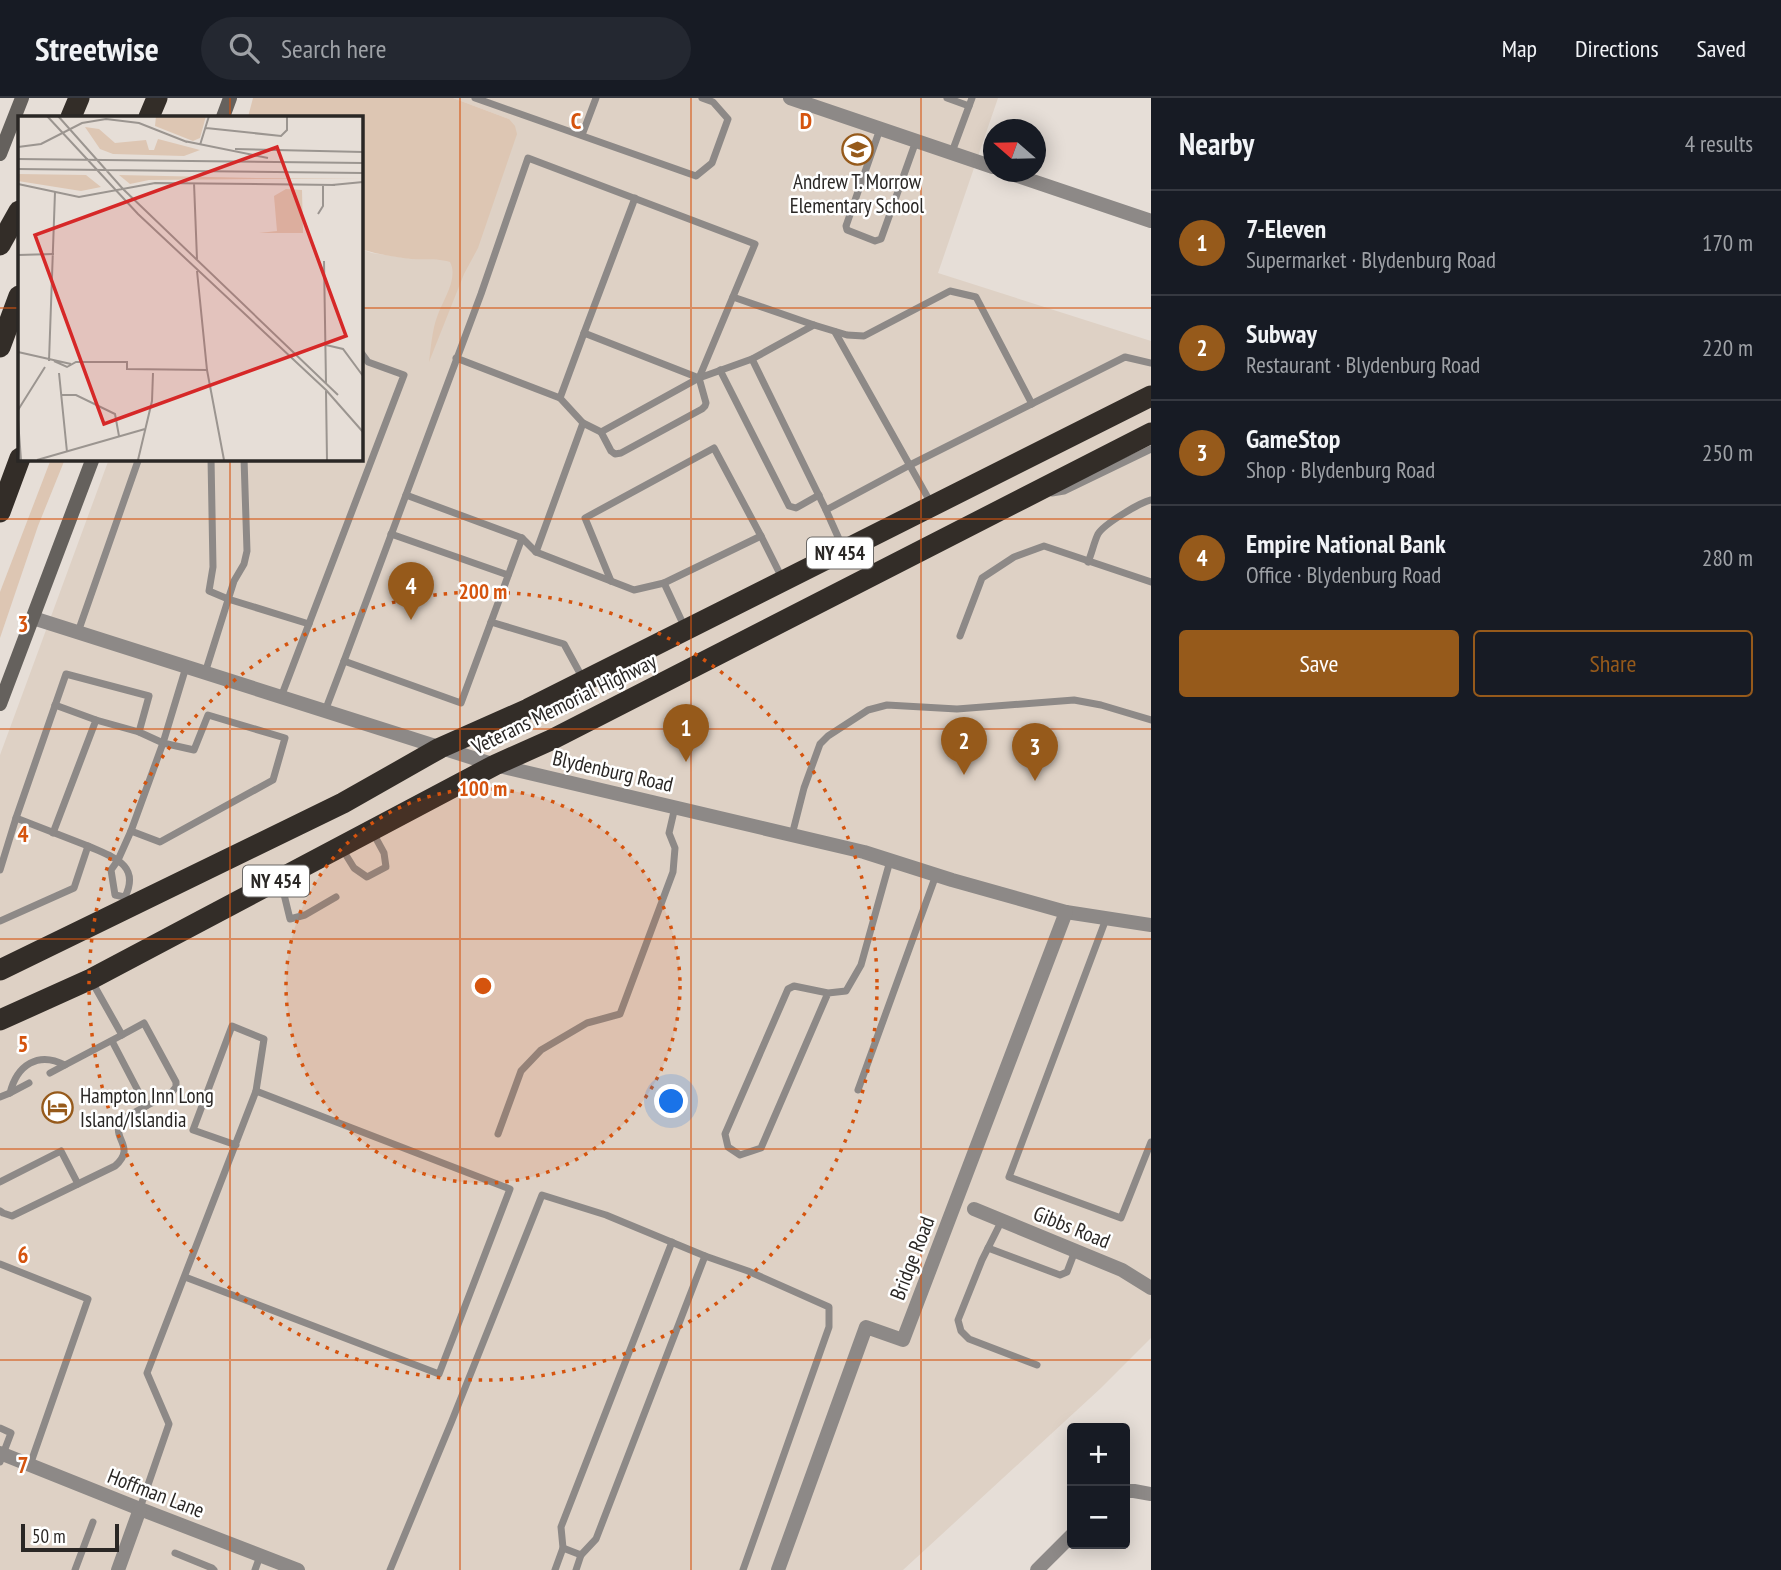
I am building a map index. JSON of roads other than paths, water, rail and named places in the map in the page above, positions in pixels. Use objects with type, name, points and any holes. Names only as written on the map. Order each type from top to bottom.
[{"type":"highway","points":[[71,116],[79,98]]},
{"type":"highway","points":[[87,116],[94,98]]},
{"type":"highway","points":[[149,116],[157,98]]},
{"type":"highway","points":[[0,245],[18,213]]},
{"type":"highway","points":[[0,347],[18,299]]},
{"type":"highway","name":"Veterans Memorial Highway","points":[[0,970],[127,902],[343,803],[440,748],[528,709],[1151,396]]},
{"type":"highway","name":"Veterans Memorial Highway","points":[[0,1020],[91,979],[495,765],[551,740],[1151,433]]},
{"type":"highway","points":[[0,512],[19,460]]},
{"type":"main road","points":[[0,154],[22,98]]},
{"type":"main road","points":[[223,116],[230,98]]},
{"type":"main road","points":[[0,704],[92,460]]},
{"type":"street","points":[[790,98],[983,164]]},
{"type":"street","points":[[1036,182],[1151,220]]},
{"type":"street","name":"Blydenburg Road","points":[[33,618],[495,765],[864,852],[1066,912],[1151,925]]},
{"type":"street","name":"Bridge Road","points":[[778,1570],[866,1327],[903,1340],[1066,912]]},
{"type":"street","name":"Gibbs Road","points":[[974,1209],[1122,1270],[1151,1288]]},
{"type":"street","name":"Hoffman Lane","points":[[1,1456],[139,1509],[258,1563],[298,1570]]},
{"type":"street","points":[[1130,1491],[1151,1494]]},
{"type":"street","points":[[118,1570],[139,1509]]},
{"type":"street","points":[[1037,1570],[1067,1540]]},
{"type":"lane","points":[[475,98],[696,176],[712,163],[728,119],[713,102],[702,98]]},
{"type":"lane","points":[[582,135],[596,98]]},
{"type":"lane","points":[[947,98],[971,102],[952,153]]},
{"type":"lane","points":[[880,129],[846,226],[847,230],[875,241],[881,239],[916,141]]},
{"type":"lane","points":[[325,711],[456,358],[481,294],[528,158],[755,244],[699,378],[705,406],[621,453],[615,454],[611,451],[601,432],[583,422],[560,398],[456,358]]},
{"type":"lane","points":[[560,398],[635,198]]},
{"type":"lane","points":[[733,297],[847,335],[864,336],[950,291],[976,298],[1032,404]]},
{"type":"lane","points":[[601,432],[699,378],[752,359],[814,325]]},
{"type":"lane","points":[[835,331],[933,507]]},
{"type":"lane","points":[[584,333],[699,378]]},
{"type":"lane","points":[[281,697],[404,375],[368,362],[362,354]]},
{"type":"lane","points":[[826,510],[1125,357],[1151,363]]},
{"type":"lane","points":[[752,359],[844,551]]},
{"type":"lane","points":[[720,370],[789,506],[796,508],[819,495]]},
{"type":"lane","points":[[536,552],[583,422]]},
{"type":"lane","points":[[611,581],[585,518],[714,448],[784,581]]},
{"type":"lane","points":[[1017,501],[1064,491],[1151,449]]},
{"type":"lane","points":[[78,632],[138,460]]},
{"type":"lane","points":[[211,460],[214,567],[209,591],[309,624]]},
{"type":"lane","points":[[205,673],[234,581],[244,564],[247,551],[244,460]]},
{"type":"lane","points":[[406,495],[522,538],[536,552],[634,590],[664,583],[761,536]]},
{"type":"lane","points":[[1088,562],[1099,531],[1118,517],[1151,500]]},
{"type":"lane","points":[[391,534],[508,575]]},
{"type":"lane","points":[[344,661],[461,703],[522,538]]},
{"type":"lane","points":[[960,636],[982,578],[1014,557],[1044,546],[1151,583]]},
{"type":"lane","points":[[664,583],[686,630]]},
{"type":"lane","points":[[491,622],[564,644],[584,681]]},
{"type":"lane","points":[[16,818],[118,860],[127,867],[130,886],[127,902],[115,895],[111,870],[118,860],[131,831],[163,743],[186,667]]},
{"type":"lane","points":[[0,870],[66,674],[149,696],[139,732]]},
{"type":"lane","points":[[792,835],[804,788],[820,744],[868,709],[887,705],[957,709],[1074,700],[1151,720]]},
{"type":"lane","points":[[55,705],[139,732],[163,743],[194,750],[208,715],[285,738],[273,780],[160,842],[131,831]]},
{"type":"lane","points":[[53,833],[96,719]]},
{"type":"lane","points":[[498,1134],[521,1071],[541,1050],[587,1023],[620,1014],[673,872],[675,848],[669,832],[675,807]]},
{"type":"lane","points":[[341,847],[354,868],[367,877],[386,867],[384,853],[372,830]]},
{"type":"lane","points":[[0,921],[74,888],[88,846]]},
{"type":"lane","points":[[828,993],[761,1148],[740,1155],[727,1147],[725,1134],[788,989],[794,986],[828,993],[846,991],[861,965],[890,860]]},
{"type":"lane","points":[[858,1090],[936,874]]},
{"type":"lane","points":[[281,878],[290,919],[305,915],[336,897]]},
{"type":"lane","points":[[1106,919],[1009,1177],[1121,1218],[1151,1142]]},
{"type":"lane","points":[[91,979],[122,1035]]},
{"type":"lane","points":[[0,1211],[12,1216],[115,1166],[124,1154],[124,1145],[117,1128],[120,1122],[172,1092],[176,1087],[176,1082],[144,1023],[50,1073]]},
{"type":"lane","points":[[139,1509],[169,1424],[148,1373],[236,1145],[256,1091],[264,1039],[232,1026],[193,1130],[236,1145]]},
{"type":"lane","points":[[113,1041],[146,1106]]},
{"type":"lane","points":[[9,1093],[20,1070],[32,1062],[56,1060],[65,1065]]},
{"type":"lane","points":[[0,1097],[29,1083]]},
{"type":"lane","points":[[185,1277],[439,1374],[510,1189],[256,1091]]},
{"type":"lane","points":[[0,1182],[61,1151],[78,1184]]},
{"type":"lane","points":[[390,1570],[542,1195],[606,1215],[748,1271],[829,1307],[829,1327],[743,1570]]},
{"type":"lane","points":[[1002,1220],[982,1260],[958,1320],[961,1331],[969,1339],[1037,1365]]},
{"type":"lane","points":[[555,1570],[563,1548],[561,1527],[672,1242]]},
{"type":"lane","points":[[988,1248],[1060,1275],[1068,1272],[1076,1251]]},
{"type":"lane","points":[[576,1570],[581,1555],[596,1539],[705,1256]]},
{"type":"lane","points":[[0,1264],[88,1299],[30,1465]]},
{"type":"lane","points":[[0,1428],[11,1433],[1,1456]]},
{"type":"lane","points":[[75,1570],[93,1522]]},
{"type":"lane","points":[[563,1548],[581,1555]]},
{"type":"lane","points":[[175,1553],[214,1570]]},
{"type":"place","name":"Andrew T. Morrow Elementary School","points":[[857,149]]},
{"type":"place","name":"Empire National Bank","points":[[411,620]]},
{"type":"place","name":"7-Eleven","points":[[686,762]]},
{"type":"place","name":"Subway","points":[[964,775]]},
{"type":"place","name":"GameStop","points":[[1035,781]]},
{"type":"place","name":"Hampton Inn Long Island/Islandia","points":[[57,1107]]}]
